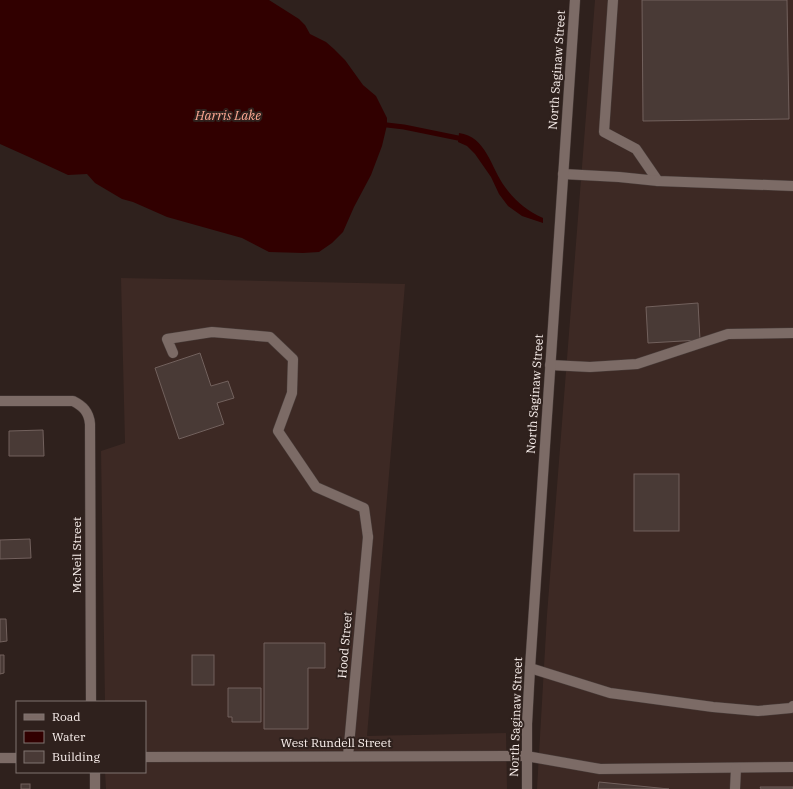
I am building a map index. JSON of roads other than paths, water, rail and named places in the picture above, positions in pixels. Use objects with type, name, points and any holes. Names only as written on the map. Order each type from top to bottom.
[{"type":"street","name":"North Saginaw Street","points":[[527,789],[526,756],[530,668],[575,0]]},
{"type":"street","points":[[613,0],[604,132],[636,149],[658,181]]},
{"type":"street","points":[[563,174],[619,176],[658,181],[793,186]]},
{"type":"street","name":"Hood Street","points":[[173,353],[167,339],[212,332],[270,337],[293,359],[292,393],[278,431],[316,487],[364,508],[368,537],[348,756]]},
{"type":"street","points":[[550,365],[590,367],[637,364],[728,334],[793,333]]},
{"type":"street","name":"McNeil Street","points":[[0,401],[68,401],[78,403],[89,416],[91,701]]},
{"type":"street","points":[[530,668],[610,693],[713,707],[758,711],[790,708],[793,706]]},
{"type":"street","name":"West Rundell Street","points":[[146,757],[526,756],[600,769],[793,767]]},
{"type":"street","points":[[0,758],[16,758]]},
{"type":"street","points":[[735,789],[736,768]]},
{"type":"street","points":[[95,773],[95,789]]},
{"type":"water","name":"Harris Lake","points":[[0,0],[269,0],[299,19],[305,25],[310,34],[326,42],[345,60],[363,85],[376,96],[387,118],[387,125],[382,146],[371,175],[343,232],[332,243],[319,252],[269,252],[242,238],[167,217],[133,202],[122,199],[95,183],[87,174],[68,175],[0,144]]},
{"type":"water","points":[[459,133],[468,135],[482,146],[505,187],[517,201],[527,209],[543,218],[543,223],[522,216],[508,206],[475,154],[467,146],[458,142]]},
{"type":"waterway","points":[[387,125],[458,138]]}]
